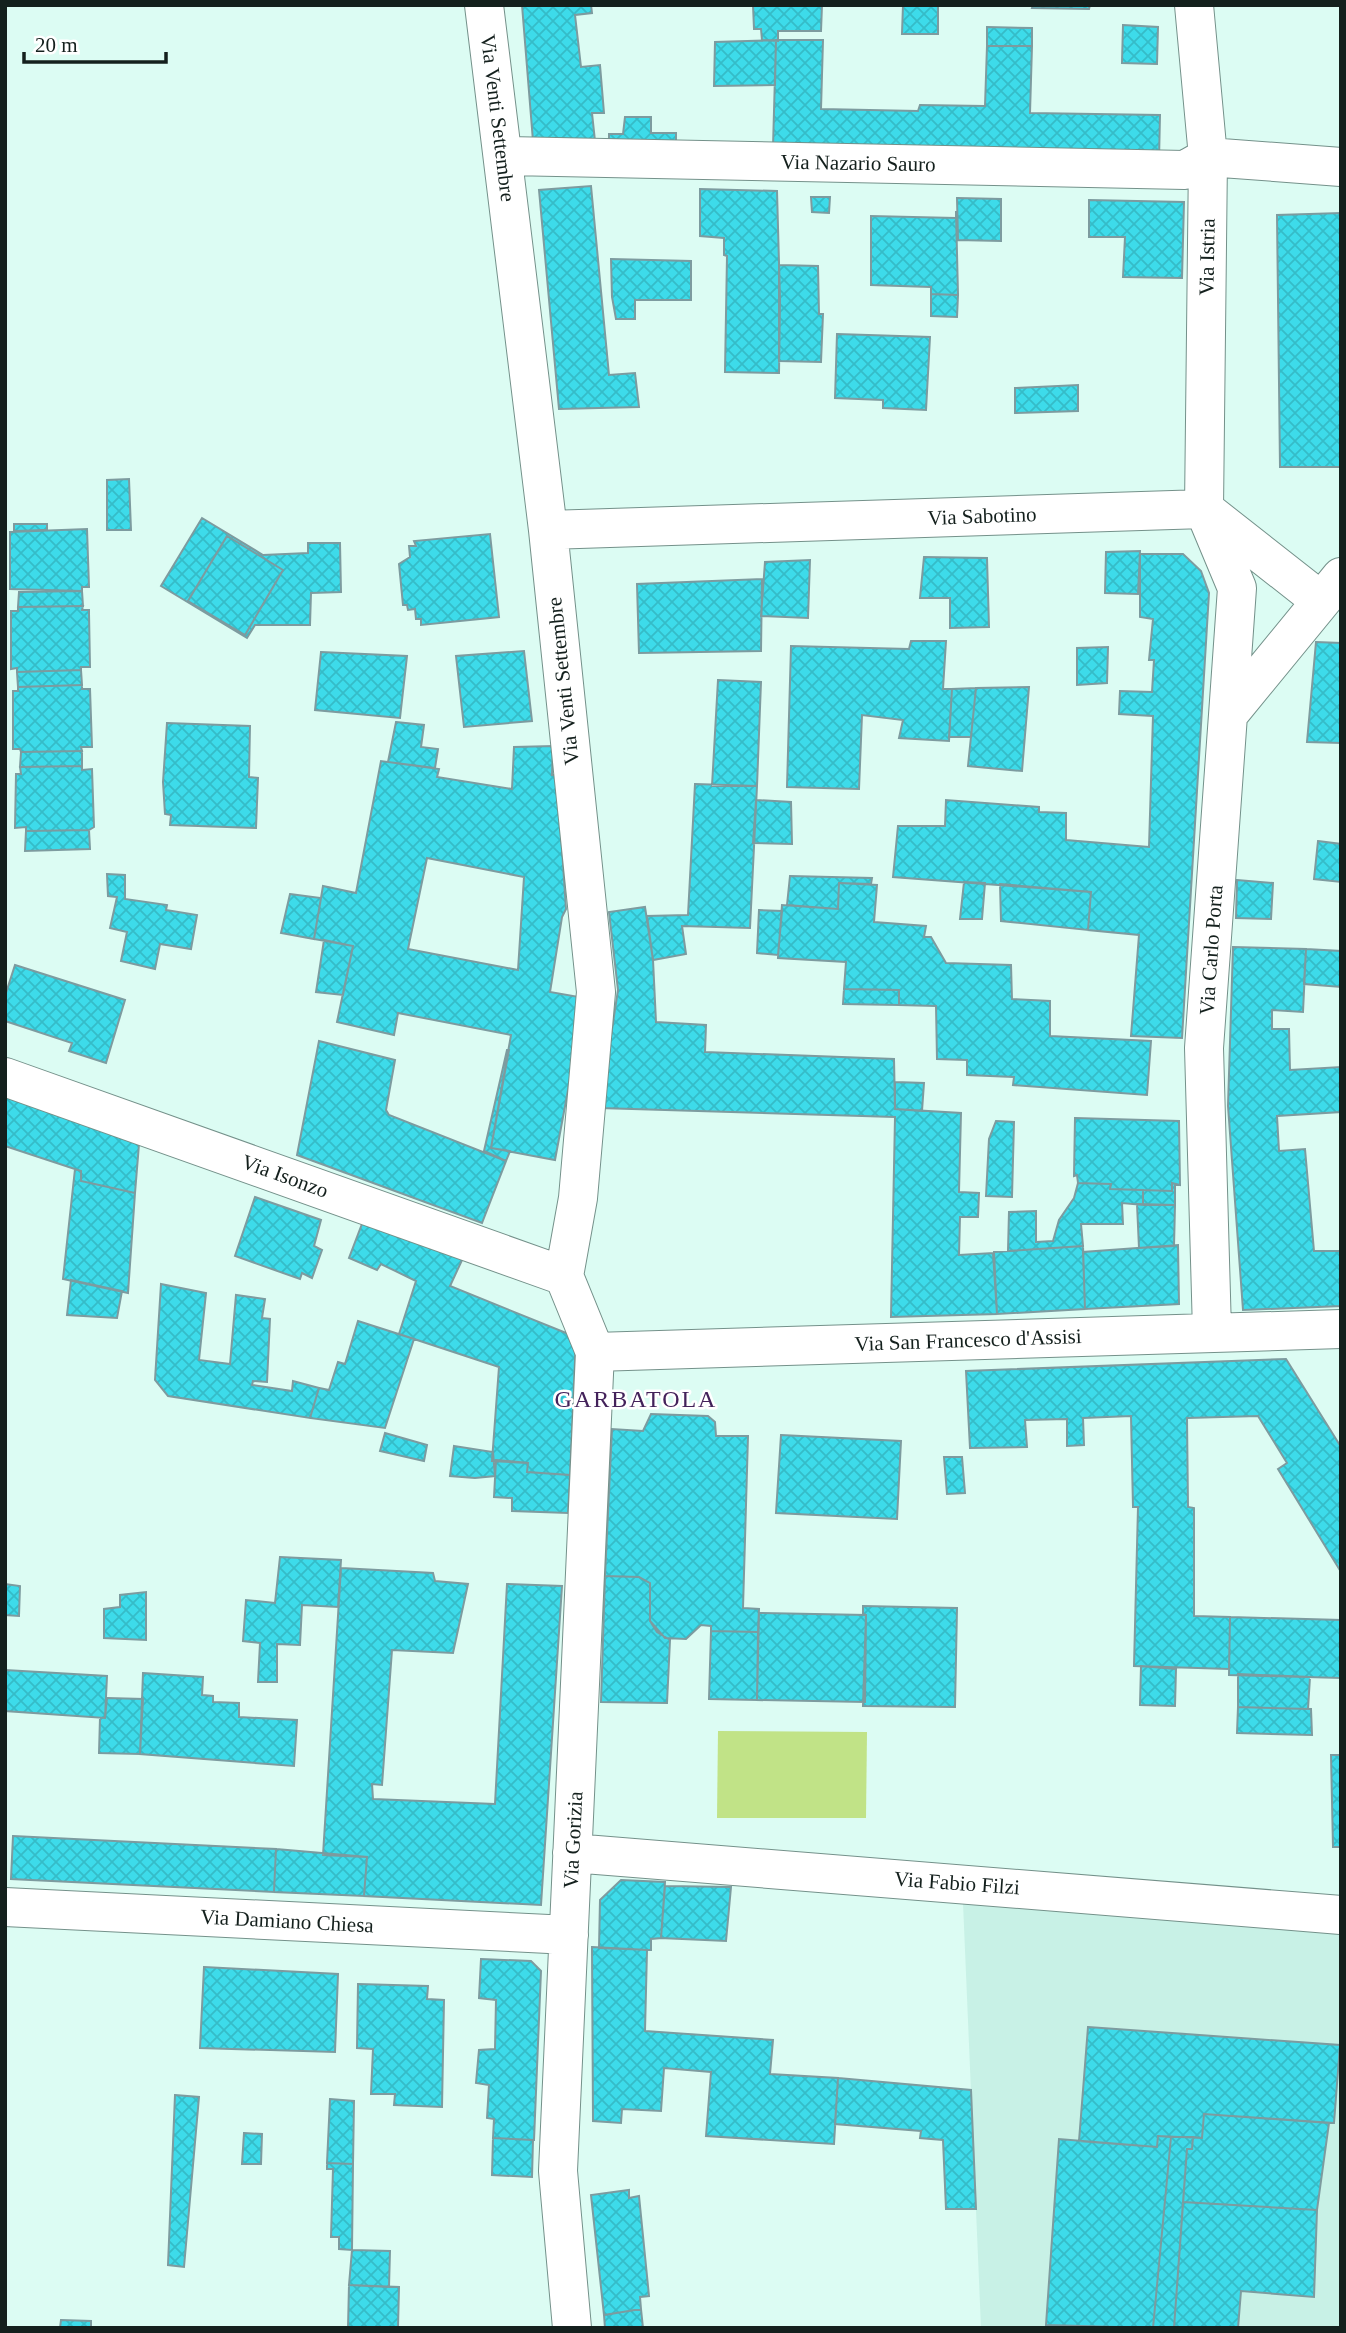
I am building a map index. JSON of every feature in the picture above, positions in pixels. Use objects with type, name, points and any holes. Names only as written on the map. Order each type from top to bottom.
[{"type":"street","name":"Via Venti Settembre","points":[[484,5],[548,530],[596,992],[578,1198],[564,1276]]},
{"type":"street","name":"Via Istria","points":[[1194,5],[1208,157],[1204,509]]},
{"type":"street","name":"Via Nazario Sauro","points":[[504,156],[1185,170],[1208,157]]},
{"type":"street","points":[[1208,157],[1341,167]]},
{"type":"street","points":[[1204,509],[1331,589],[1228,715]]},
{"type":"street","points":[[1204,509],[1237,588],[1228,715]]},
{"type":"street","name":"Via Sabotino","points":[[548,530],[1204,509]]},
{"type":"street","name":"Via Carlo Porta","points":[[1212,1331],[1204,1048],[1228,715]]},
{"type":"street","name":"Via Isonzo","points":[[5,1077],[564,1276]]},
{"type":"street","points":[[564,1276],[596,1352]]},
{"type":"street","name":"Via San Francesco d'Assisi","points":[[596,1352],[1341,1329]]},
{"type":"street","name":"Via Gorizia","points":[[572,2328],[558,2171],[596,1352]]},
{"type":"street","name":"Via Fabio Filzi","points":[[572,1853],[1341,1914]]},
{"type":"street","name":"Via Damiano Chiesa","points":[[5,1907],[569,1935]]},
{"type":"shaded area","points":[[963,1903],[1341,1932],[1341,2328],[981,2328]]},
{"type":"green space","points":[[718,1731],[867,1732],[866,1818],[717,1818]]},
{"type":"building","points":[[522,5],[591,5],[592,13],[575,15],[581,67],[600,65],[604,113],[592,113],[595,141],[533,141]]},
{"type":"building","points":[[753,5],[822,5],[821,31],[778,31],[778,41],[762,40],[761,29],[754,29]]},
{"type":"building","points":[[903,5],[938,5],[938,34],[902,34]]},
{"type":"building","points":[[1033,5],[1090,5],[1089,9],[1032,8]]},
{"type":"building","points":[[1123,25],[1158,27],[1157,64],[1122,63]]},
{"type":"building","points":[[987,27],[1032,28],[1032,46],[987,46]]},
{"type":"building","points":[[776,40],[823,40],[821,109],[918,111],[920,105],[985,106],[987,46],[1032,46],[1030,113],[1160,115],[1159,160],[773,147]]},
{"type":"building","points":[[776,40],[775,85],[714,86],[715,42]]},
{"type":"building","points":[[625,117],[651,117],[651,133],[676,133],[676,146],[609,146],[609,134],[623,134]]},
{"type":"building","points":[[591,186],[609,375],[635,373],[639,407],[559,409],[539,190]]},
{"type":"building","points":[[700,189],[777,191],[779,373],[725,372],[727,256],[724,255],[724,238],[700,236]]},
{"type":"building","points":[[811,197],[830,197],[829,213],[812,212]]},
{"type":"building","points":[[957,198],[1001,199],[1001,241],[958,240]]},
{"type":"building","points":[[1089,200],[1184,202],[1182,278],[1123,277],[1125,237],[1089,237]]},
{"type":"building","points":[[956,211],[958,295],[931,294],[931,287],[871,285],[871,216],[956,218]]},
{"type":"building","points":[[1341,213],[1341,467],[1280,467],[1277,215]]},
{"type":"building","points":[[611,259],[691,261],[691,300],[635,300],[635,319],[616,319],[612,297]]},
{"type":"building","points":[[779,265],[818,266],[819,314],[823,314],[821,362],[779,361]]},
{"type":"building","points":[[931,294],[958,295],[957,317],[931,316]]},
{"type":"building","points":[[837,334],[930,337],[926,410],[883,408],[883,400],[835,398]]},
{"type":"building","points":[[1078,385],[1078,411],[1015,413],[1015,388]]},
{"type":"building","points":[[129,479],[131,530],[107,530],[107,480]]},
{"type":"building","points":[[202,518],[263,555],[308,553],[308,543],[340,543],[341,592],[311,593],[310,625],[255,625],[247,638],[161,586]],"holes":[[[227,536],[283,570],[245,635],[188,601]]]},
{"type":"building","points":[[14,524],[47,524],[47,530],[14,531]]},
{"type":"building","points":[[87,529],[89,587],[82,587],[82,591],[10,589],[10,532]]},
{"type":"building","points":[[490,534],[499,617],[421,625],[421,619],[416,619],[415,609],[408,610],[407,605],[403,605],[399,564],[410,557],[409,546],[416,546],[414,541]]},
{"type":"building","points":[[227,536],[283,570],[245,635],[188,601]]},
{"type":"building","points":[[1140,551],[1138,594],[1105,593],[1106,552]]},
{"type":"building","points":[[1140,554],[1183,554],[1201,571],[1209,593],[1182,1038],[1131,1036],[1139,935],[1088,930],[1091,892],[893,877],[898,826],[945,826],[946,800],[1039,807],[1039,812],[1066,813],[1066,840],[1149,847],[1153,716],[1119,714],[1120,691],[1152,692],[1154,660],[1149,660],[1153,619],[1140,617]]},
{"type":"building","points":[[924,557],[987,558],[989,627],[950,628],[950,598],[920,598]]},
{"type":"building","points":[[810,560],[808,618],[761,616],[765,562]]},
{"type":"building","points":[[762,579],[761,651],[639,653],[637,584]]},
{"type":"building","points":[[82,591],[83,606],[18,607],[19,592]]},
{"type":"building","points":[[83,606],[82,610],[89,610],[90,667],[81,667],[81,670],[17,672],[17,668],[11,669],[11,611],[18,611],[18,607]]},
{"type":"building","points":[[911,641],[946,641],[943,689],[952,689],[949,741],[899,738],[903,720],[862,715],[859,789],[787,787],[791,646],[909,649]]},
{"type":"building","points":[[1316,642],[1341,643],[1341,743],[1307,742]]},
{"type":"building","points":[[1108,647],[1107,683],[1077,685],[1077,648]]},
{"type":"building","points":[[524,651],[532,721],[464,727],[456,656]]},
{"type":"building","points":[[321,652],[407,656],[400,718],[315,710]]},
{"type":"building","points":[[81,670],[82,685],[18,687],[17,672]]},
{"type":"building","points":[[718,680],[761,682],[757,786],[712,786]]},
{"type":"building","points":[[82,685],[82,689],[90,689],[92,747],[81,747],[82,751],[21,752],[20,749],[13,749],[13,691],[18,691],[18,687]]},
{"type":"building","points":[[1029,687],[1022,771],[968,766],[976,688]]},
{"type":"building","points":[[976,688],[971,737],[949,737],[952,689]]},
{"type":"building","points":[[396,722],[424,725],[421,747],[438,749],[435,768],[388,762]]},
{"type":"building","points":[[167,723],[250,726],[249,777],[258,778],[256,828],[170,825],[171,815],[165,814],[163,782]]},
{"type":"building","points":[[553,746],[552,775],[557,775],[566,909],[562,917],[550,992],[579,997],[579,1031],[555,1160],[491,1148],[511,1035],[398,1013],[394,1035],[337,1022],[353,946],[314,939],[323,886],[356,893],[381,761],[439,769],[437,777],[512,789],[514,747]],"holes":[[[427,858],[524,877],[518,970],[408,949]]]},
{"type":"building","points":[[82,751],[82,766],[20,767],[21,752]]},
{"type":"building","points":[[82,766],[82,770],[92,769],[94,827],[89,830],[26,831],[26,827],[15,828],[16,774],[21,774],[20,767]]},
{"type":"building","points":[[695,784],[757,786],[750,928],[682,926],[686,954],[653,960],[647,916],[688,915]]},
{"type":"building","points":[[756,800],[791,802],[792,844],[753,843]]},
{"type":"building","points":[[89,830],[90,849],[25,851],[26,831]]},
{"type":"building","points":[[1318,841],[1341,844],[1341,882],[1314,879]]},
{"type":"building","points":[[107,874],[125,875],[125,899],[167,905],[166,910],[197,915],[191,949],[160,944],[155,969],[121,961],[127,932],[110,928],[117,897],[108,896]]},
{"type":"building","points":[[790,876],[872,878],[871,884],[839,883],[838,909],[787,905]]},
{"type":"building","points":[[1237,880],[1273,883],[1271,919],[1236,918]]},
{"type":"building","points":[[964,882],[985,883],[982,919],[960,919]]},
{"type":"building","points":[[839,883],[877,885],[874,922],[926,926],[924,937],[931,937],[946,963],[1011,965],[1012,999],[1050,1001],[1050,1036],[1151,1041],[1147,1095],[1013,1085],[1014,1077],[967,1075],[967,1060],[937,1059],[936,1006],[899,1005],[899,990],[844,989],[846,962],[778,958],[782,905],[838,909]]},
{"type":"building","points":[[1000,884],[1091,892],[1088,930],[1001,921]]},
{"type":"building","points":[[290,894],[321,898],[314,939],[281,933]]},
{"type":"building","points":[[645,907],[653,960],[656,1022],[706,1025],[705,1052],[894,1059],[895,1109],[961,1113],[959,1192],[979,1193],[978,1217],[960,1217],[959,1255],[993,1253],[997,1314],[891,1317],[895,1117],[600,1108],[618,990],[609,912]]},
{"type":"building","points":[[759,910],[782,911],[778,955],[757,953]]},
{"type":"building","points":[[324,940],[353,946],[343,995],[316,992]]},
{"type":"building","points":[[1233,947],[1306,949],[1303,1012],[1272,1010],[1272,1029],[1289,1029],[1290,1070],[1341,1067],[1341,1112],[1277,1116],[1279,1151],[1305,1149],[1314,1251],[1341,1251],[1341,1306],[1243,1310],[1228,1106]]},
{"type":"building","points":[[1306,949],[1341,951],[1341,987],[1304,984]]},
{"type":"building","points":[[15,965],[125,1000],[106,1063],[69,1051],[72,1043],[5,1021],[5,996]]},
{"type":"building","points":[[844,989],[899,990],[899,1005],[843,1004]]},
{"type":"building","points":[[319,1041],[395,1060],[386,1110],[389,1115],[506,1161],[482,1223],[297,1155]]},
{"type":"building","points":[[507,1050],[491,1148],[510,1151],[506,1161],[484,1151]]},
{"type":"building","points":[[895,1082],[924,1083],[922,1111],[895,1109]]},
{"type":"building","points":[[5,1087],[140,1132],[135,1193],[81,1181],[81,1171],[5,1146]]},
{"type":"building","points":[[1075,1118],[1179,1121],[1180,1185],[1172,1183],[1172,1191],[1110,1189],[1111,1184],[1078,1183],[1077,1175],[1074,1176]]},
{"type":"building","points":[[996,1121],[1014,1122],[1012,1197],[986,1196],[989,1139]]},
{"type":"building","points":[[75,1169],[81,1171],[81,1181],[135,1193],[128,1293],[63,1279]]},
{"type":"building","points":[[1078,1183],[1111,1184],[1110,1189],[1143,1190],[1143,1205],[1122,1203],[1123,1224],[1081,1224],[1083,1246],[1008,1251],[1009,1212],[1036,1211],[1036,1242],[1053,1241],[1059,1220],[1074,1198]]},
{"type":"building","points":[[1172,1183],[1175,1184],[1175,1205],[1143,1205],[1143,1190],[1172,1191]]},
{"type":"building","points":[[255,1197],[321,1220],[314,1246],[322,1250],[312,1278],[302,1273],[300,1279],[235,1256]]},
{"type":"building","points":[[1137,1204],[1175,1205],[1174,1246],[1139,1248]]},
{"type":"building","points":[[365,1216],[463,1258],[450,1286],[576,1337],[570,1475],[527,1472],[528,1463],[492,1461],[499,1367],[399,1334],[416,1281],[381,1264],[377,1270],[349,1258]]},
{"type":"building","points":[[1178,1245],[1179,1304],[1085,1309],[1083,1252]]},
{"type":"building","points":[[1083,1246],[1085,1309],[997,1314],[994,1252]]},
{"type":"building","points":[[71,1280],[122,1291],[117,1318],[67,1315]]},
{"type":"building","points":[[161,1284],[206,1293],[199,1360],[230,1364],[236,1295],[265,1299],[262,1318],[270,1319],[267,1382],[253,1381],[252,1385],[292,1391],[293,1381],[319,1388],[310,1418],[168,1396],[155,1380]]},
{"type":"building","points":[[358,1321],[414,1339],[385,1428],[310,1418],[319,1388],[329,1390],[338,1362],[345,1364]]},
{"type":"building","points":[[1286,1359],[1341,1447],[1341,1572],[1278,1469],[1287,1463],[1258,1416],[1187,1418],[1188,1507],[1194,1508],[1194,1616],[1230,1617],[1229,1669],[1134,1666],[1138,1507],[1133,1507],[1131,1416],[1083,1418],[1084,1445],[1067,1446],[1067,1419],[1025,1420],[1027,1447],[970,1448],[966,1371]]},
{"type":"building","points":[[651,1414],[708,1416],[715,1422],[716,1436],[748,1436],[743,1608],[759,1609],[758,1632],[711,1631],[711,1626],[701,1625],[686,1639],[665,1638],[650,1621],[650,1583],[639,1577],[605,1576],[612,1429],[643,1431]]},
{"type":"building","points":[[385,1433],[427,1445],[424,1461],[380,1451]]},
{"type":"building","points":[[781,1435],[901,1441],[897,1519],[776,1513]]},
{"type":"building","points":[[454,1446],[493,1452],[495,1476],[450,1476]]},
{"type":"building","points":[[944,1457],[962,1457],[965,1493],[947,1494]]},
{"type":"building","points":[[496,1460],[528,1463],[527,1472],[570,1475],[568,1513],[512,1511],[512,1498],[494,1497]]},
{"type":"building","points":[[280,1557],[341,1560],[338,1607],[302,1605],[300,1645],[277,1644],[277,1682],[258,1682],[260,1643],[243,1641],[246,1600],[275,1603]]},
{"type":"building","points":[[341,1568],[433,1573],[435,1581],[468,1584],[453,1653],[392,1650],[382,1785],[372,1784],[373,1799],[495,1804],[507,1584],[562,1586],[541,1905],[364,1896],[367,1857],[323,1855]]},
{"type":"building","points":[[605,1576],[639,1577],[650,1583],[650,1621],[657,1632],[670,1640],[667,1703],[601,1702]]},
{"type":"building","points":[[5,1584],[20,1586],[19,1616],[5,1615]]},
{"type":"building","points":[[146,1592],[146,1640],[104,1638],[104,1609],[120,1607],[120,1595]]},
{"type":"building","points":[[863,1606],[957,1608],[955,1707],[863,1706],[866,1615],[863,1614]]},
{"type":"building","points":[[759,1613],[866,1615],[865,1702],[757,1700]]},
{"type":"building","points":[[1230,1617],[1341,1620],[1341,1678],[1229,1675]]},
{"type":"building","points":[[711,1631],[758,1632],[757,1700],[709,1699]]},
{"type":"building","points":[[1141,1666],[1176,1669],[1175,1706],[1140,1705]]},
{"type":"building","points":[[5,1670],[107,1676],[105,1718],[5,1711]]},
{"type":"building","points":[[143,1673],[203,1677],[202,1695],[213,1696],[213,1702],[239,1703],[239,1717],[297,1720],[294,1766],[140,1754]]},
{"type":"building","points":[[1238,1674],[1310,1677],[1308,1709],[1238,1707]]},
{"type":"building","points":[[107,1698],[143,1699],[140,1754],[99,1753],[100,1718],[105,1718]]},
{"type":"building","points":[[1238,1707],[1311,1709],[1312,1735],[1237,1733]]},
{"type":"building","points":[[1331,1755],[1341,1755],[1341,1847],[1333,1847]]},
{"type":"building","points":[[13,1836],[276,1849],[274,1892],[11,1879]]},
{"type":"building","points":[[276,1849],[367,1857],[364,1896],[274,1892]]},
{"type":"building","points":[[621,1880],[665,1882],[661,1938],[651,1939],[651,1950],[599,1948],[600,1900]]},
{"type":"building","points":[[665,1886],[731,1887],[726,1941],[661,1938]]},
{"type":"building","points":[[592,1947],[647,1950],[645,2031],[773,2040],[770,2074],[838,2078],[834,2144],[706,2136],[711,2072],[664,2068],[661,2111],[622,2109],[621,2123],[593,2121]]},
{"type":"building","points":[[481,1959],[531,1961],[541,1971],[534,2140],[493,2138],[494,2119],[487,2118],[489,2085],[476,2083],[479,2050],[495,2049],[496,2000],[479,1998]]},
{"type":"building","points":[[204,1967],[338,1974],[335,2052],[200,2048]]},
{"type":"building","points":[[358,1984],[428,1986],[427,1999],[444,2000],[442,2107],[394,2105],[395,2094],[371,2094],[373,2049],[357,2048]]},
{"type":"building","points":[[1088,2027],[1340,2045],[1334,2123],[1204,2114],[1202,2138],[1158,2136],[1157,2147],[1079,2141]]},
{"type":"building","points":[[838,2078],[971,2090],[976,2209],[946,2209],[943,2140],[920,2138],[921,2131],[835,2124]]},
{"type":"building","points":[[175,2095],[199,2097],[184,2267],[168,2265]]},
{"type":"building","points":[[330,2099],[354,2101],[353,2164],[327,2163]]},
{"type":"building","points":[[1204,2114],[1329,2123],[1317,2210],[1183,2202],[1187,2149],[1192,2149],[1193,2137],[1202,2138]]},
{"type":"building","points":[[244,2133],[262,2134],[261,2164],[242,2164]]},
{"type":"building","points":[[1158,2136],[1171,2137],[1153,2328],[1046,2325],[1059,2139],[1157,2147]]},
{"type":"building","points":[[1171,2137],[1193,2137],[1192,2149],[1187,2149],[1174,2328],[1153,2328]]},
{"type":"building","points":[[493,2138],[533,2140],[532,2177],[492,2175]]},
{"type":"building","points":[[327,2163],[353,2164],[352,2250],[339,2249],[339,2237],[331,2237],[333,2169],[327,2169]]},
{"type":"building","points":[[629,2190],[629,2198],[639,2196],[649,2296],[640,2297],[641,2309],[604,2315],[591,2195]]},
{"type":"building","points":[[1183,2202],[1317,2210],[1314,2297],[1241,2291],[1238,2328],[1174,2328]]},
{"type":"building","points":[[352,2250],[390,2251],[389,2287],[349,2285]]},
{"type":"building","points":[[349,2285],[399,2287],[398,2328],[348,2328]]},
{"type":"building","points":[[641,2309],[643,2328],[605,2328],[604,2315]]},
{"type":"building","points":[[61,2320],[91,2321],[91,2328],[60,2328]]},
{"type":"district","name":"GARBATOLA","points":[[636,1399]]}]
